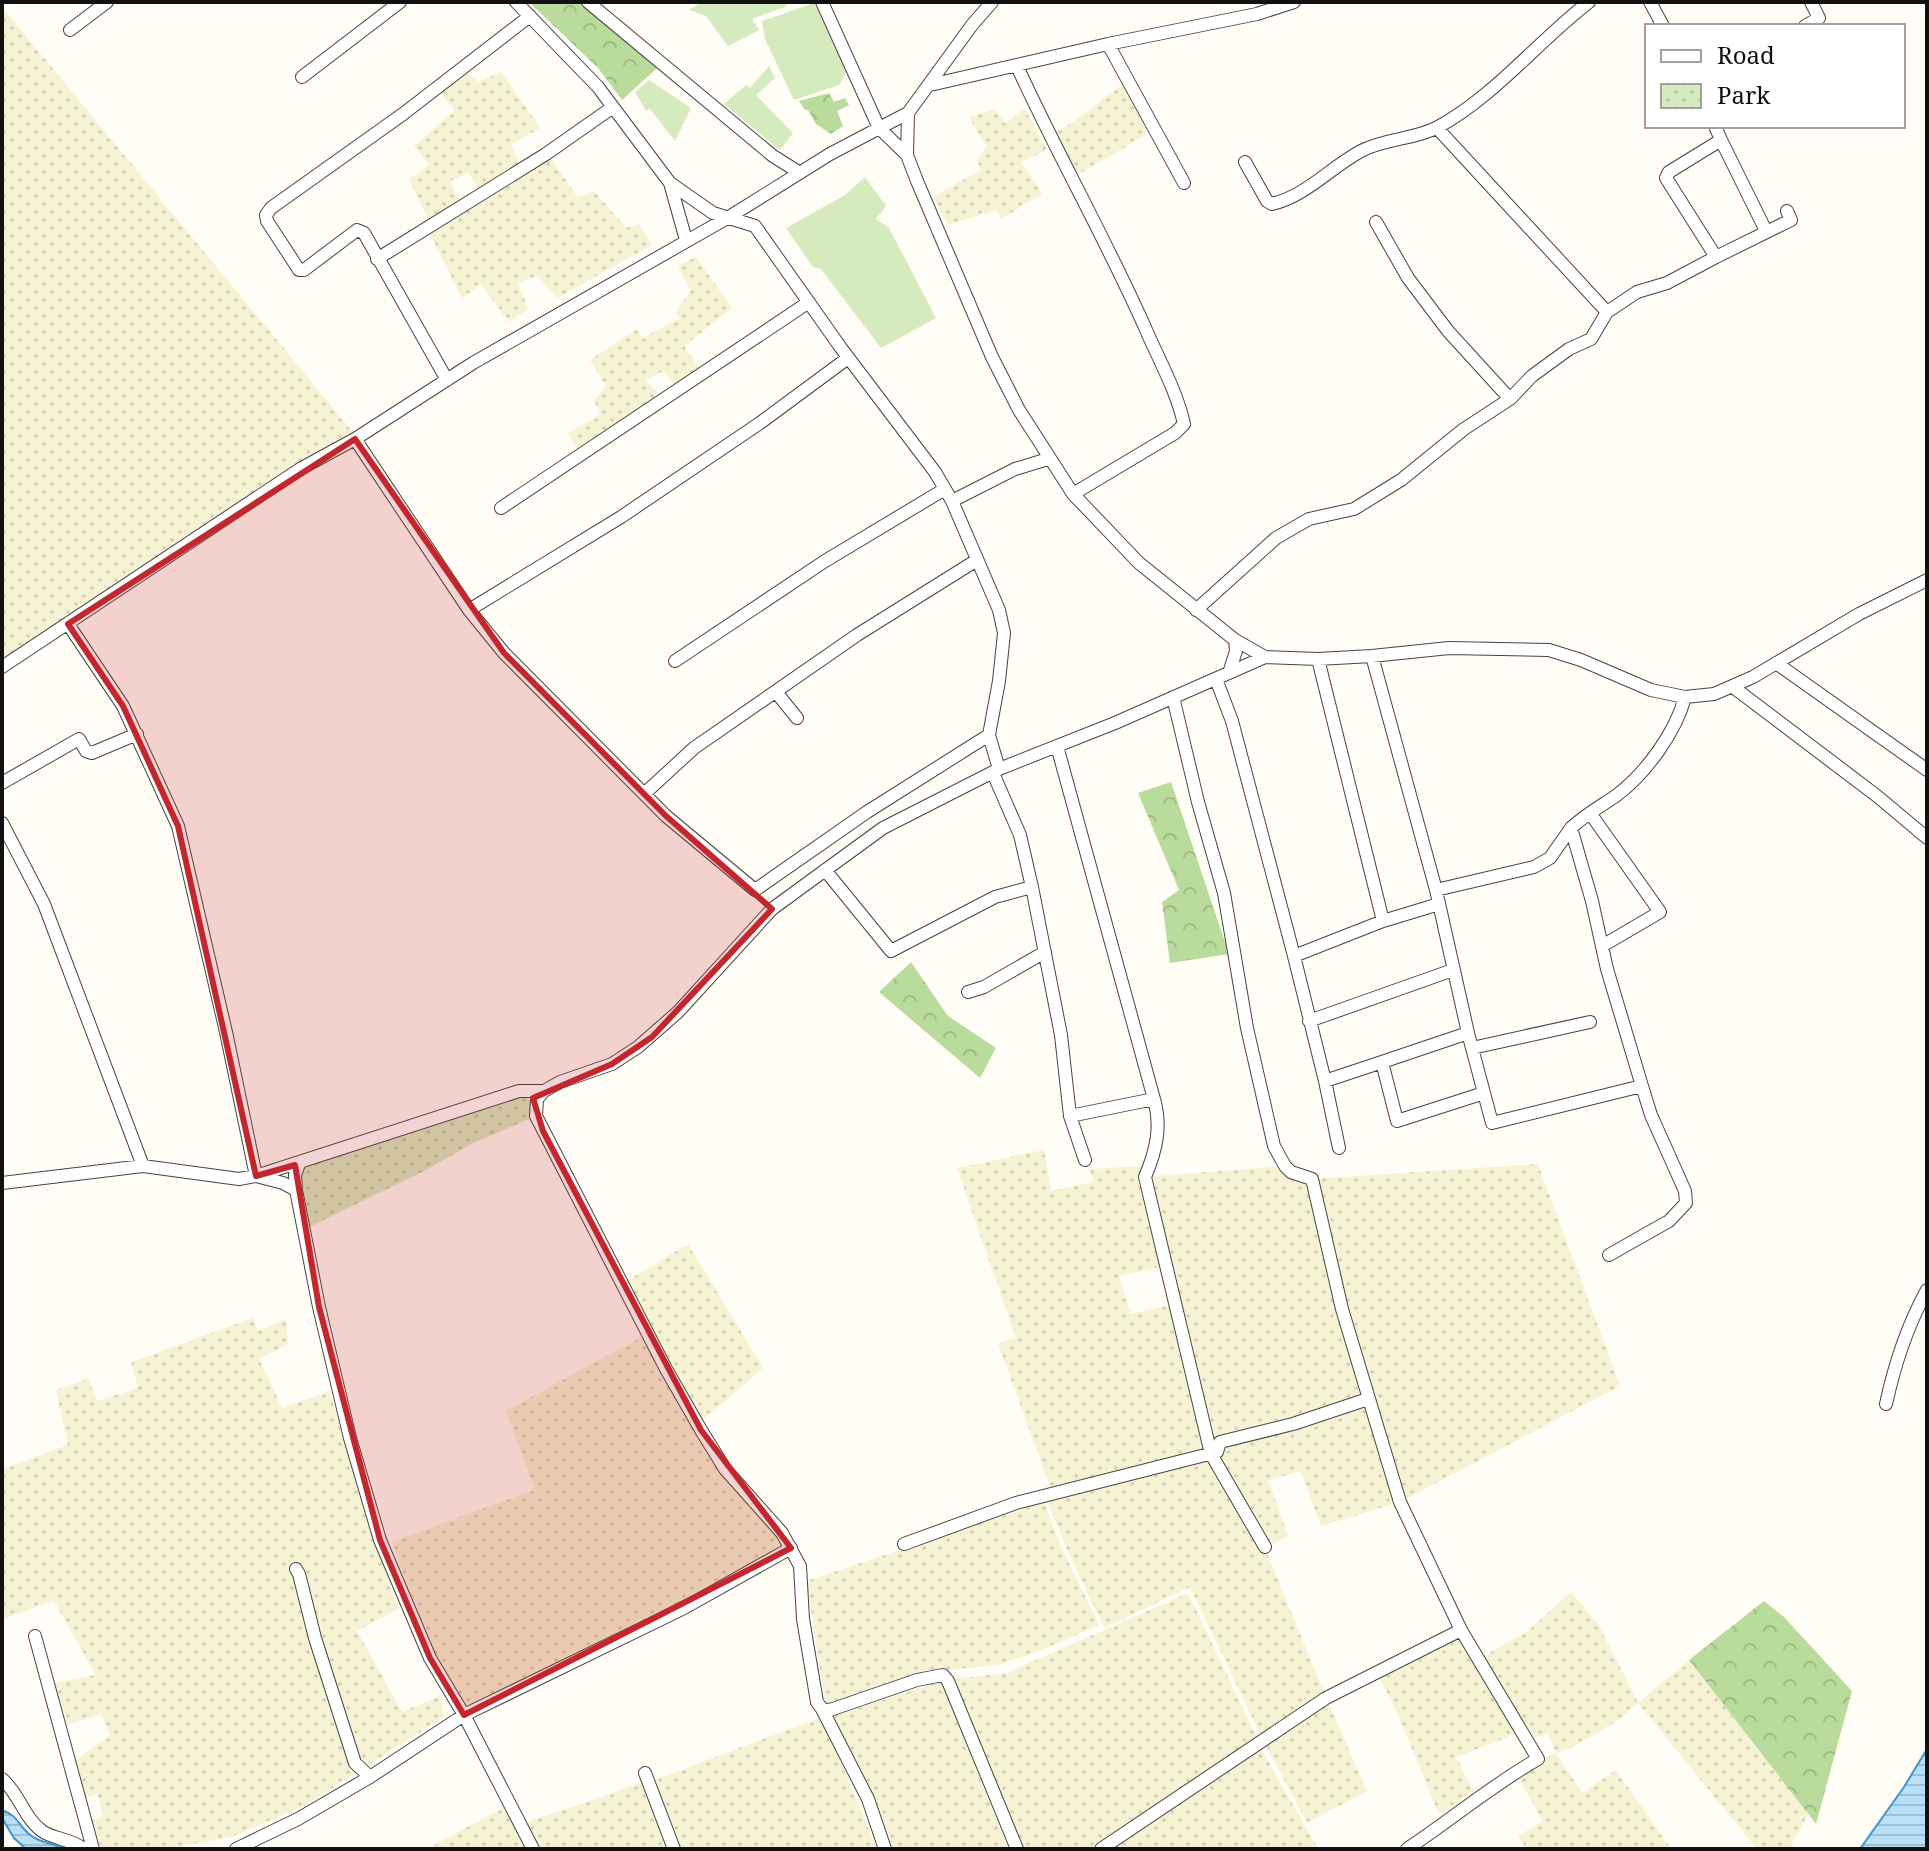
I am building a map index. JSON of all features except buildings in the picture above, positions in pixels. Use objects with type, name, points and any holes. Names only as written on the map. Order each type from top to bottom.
[{"type":"street","points":[[70,30],[107,2]]},
{"type":"street","points":[[302,77],[400,2]]},
{"type":"street","points":[[516,2],[598,87],[670,183],[713,213],[755,226]]},
{"type":"street","points":[[588,2],[773,156],[800,173]]},
{"type":"street","points":[[822,2],[879,128],[907,155],[992,357],[1048,459],[1073,494],[1139,563],[1235,640],[1265,657]]},
{"type":"street","points":[[2,667],[300,469],[355,439],[523,333],[908,113],[992,2]]},
{"type":"street","points":[[930,85],[1257,14],[1294,2]]},
{"type":"street","points":[[1245,162],[1267,201],[1272,204],[1307,188],[1365,149],[1437,128],[1494,88],[1589,2]]},
{"type":"street","points":[[1650,2],[1662,24]]},
{"type":"street","points":[[1808,24],[1819,18],[1811,2]]},
{"type":"street","points":[[447,380],[364,233],[357,230],[304,270],[299,270],[266,215],[271,208],[403,114],[530,16]]},
{"type":"street","points":[[1108,44],[1184,183]]},
{"type":"street","points":[[1017,66],[1121,272],[1184,424],[1175,433],[1073,494]]},
{"type":"street","points":[[377,259],[546,154],[613,107]]},
{"type":"street","points":[[907,155],[908,113]]},
{"type":"street","points":[[1437,128],[1607,312]]},
{"type":"street","points":[[1716,128],[1766,231]]},
{"type":"street","points":[[1716,257],[1666,176],[1721,140]]},
{"type":"street","points":[[670,183],[686,240]]},
{"type":"street","points":[[755,201],[755,226],[948,495],[999,610],[1004,633],[989,735],[996,771],[1020,835],[1032,887],[1061,1035],[1070,1116],[1085,1160]]},
{"type":"street","points":[[1196,610],[1276,538],[1309,519],[1354,509],[1401,480],[1464,429],[1510,399],[1532,376],[1569,349],[1591,339],[1607,312],[1637,292],[1667,283],[1791,220],[1787,211]]},
{"type":"street","points":[[1376,222],[1408,278],[1448,331],[1510,399]]},
{"type":"street","points":[[501,508],[809,302]]},
{"type":"street","points":[[469,610],[621,517],[760,423],[848,358]]},
{"type":"street","points":[[355,439],[469,610],[504,653],[666,816],[755,890],[772,909]]},
{"type":"street","points":[[675,661],[825,561],[948,495],[1048,459]]},
{"type":"street","points":[[644,794],[694,748],[857,635],[977,560]]},
{"type":"street","points":[[534,1108],[544,1091],[560,1082],[612,1064],[652,1037],[731,957],[772,909],[883,828],[996,771],[1265,657],[1318,659],[1449,648],[1549,650],[1651,690],[1685,697],[1714,694],[1733,687],[1859,614],[1927,580]]},
{"type":"street","points":[[68,624],[123,706],[178,826],[256,1176]]},
{"type":"street","points":[[1229,673],[1236,651],[1235,640]]},
{"type":"street","points":[[1372,656],[1436,890],[1492,1123],[1642,1086]]},
{"type":"street","points":[[1318,659],[1383,921]]},
{"type":"street","points":[[1776,663],[1927,770]]},
{"type":"street","points":[[1216,679],[1232,721],[1294,956],[1339,1148]]},
{"type":"street","points":[[1733,687],[1899,813],[1927,838]]},
{"type":"street","points":[[776,692],[797,718]]},
{"type":"street","points":[[1173,697],[1224,893],[1247,1028],[1274,1146],[1291,1172],[1312,1179],[1342,1309],[1400,1502],[1461,1630],[1538,1759],[1407,1849]]},
{"type":"street","points":[[1436,890],[1534,867],[1550,858],[1571,828],[1618,794],[1645,767],[1682,709],[1685,697]]},
{"type":"street","points":[[2,783],[79,739],[86,751],[92,753],[137,734]]},
{"type":"street","points":[[755,890],[867,812],[989,735]]},
{"type":"street","points":[[1057,746],[1159,1115],[1157,1149],[1145,1177],[1211,1454],[1265,1547]]},
{"type":"street","points":[[1590,813],[1660,912],[1602,946]]},
{"type":"street","points":[[2,823],[44,904],[143,1166]]},
{"type":"street","points":[[1571,828],[1651,1115],[1685,1191],[1686,1203],[1669,1221],[1609,1255]]},
{"type":"street","points":[[825,870],[891,951],[995,897],[1032,887]]},
{"type":"street","points":[[1294,956],[1383,921],[1439,904]]},
{"type":"street","points":[[968,992],[984,987],[1045,952]]},
{"type":"street","points":[[1309,1021],[1453,970]]},
{"type":"street","points":[[1472,1048],[1590,1022]]},
{"type":"street","points":[[1325,1081],[1468,1033]]},
{"type":"street","points":[[1382,1062],[1397,1121],[1484,1093]]},
{"type":"street","points":[[2,1183],[143,1166],[239,1179],[299,1164],[519,1091],[544,1091]]},
{"type":"street","points":[[519,1091],[534,1108],[666,1369],[701,1430],[725,1469],[764,1510],[800,1566],[803,1619],[817,1702],[868,1799],[885,1849]]},
{"type":"street","points":[[1070,1116],[1154,1099]]},
{"type":"street","points":[[299,1164],[295,1175],[296,1190],[319,1307],[350,1438],[380,1540],[430,1658],[464,1715],[533,1849]]},
{"type":"street","points":[[256,1176],[296,1190]]},
{"type":"street","points":[[1886,1404],[1897,1357],[1909,1324],[1927,1290]]},
{"type":"street","points":[[904,1544],[1016,1503],[1211,1454],[1217,1452],[1220,1442],[1293,1424],[1368,1399]]},
{"type":"street","points":[[236,1849],[298,1819],[370,1777],[464,1715],[684,1608],[791,1548]]},
{"type":"street","points":[[296,1569],[355,1763],[370,1777]]},
{"type":"street","points":[[1101,1849],[1326,1698],[1461,1630]]},
{"type":"street","points":[[35,1636],[93,1849]]},
{"type":"street","points":[[822,1709],[830,1710],[917,1680],[943,1675],[1017,1849]]},
{"type":"street","points":[[645,1773],[674,1849]]},
{"type":"street","points":[[2,1779],[12,1787],[42,1831],[72,1840],[84,1849]]},
{"type":"highlighted area","points":[[355,439],[504,653],[666,816],[772,909],[652,1037],[612,1064],[533,1098],[543,1131],[701,1430],[791,1548],[464,1715],[430,1658],[380,1540],[319,1307],[295,1165],[256,1176],[178,826],[123,706],[68,624]]},
{"type":"shaded area","points":[[2,7],[361,442],[337,451],[2,667]]},
{"type":"shaded area","points":[[461,69],[479,82],[501,72],[540,128],[511,144],[521,167],[480,190],[468,173],[450,181],[459,204],[429,222],[409,179],[429,165],[414,146],[455,110],[439,92]]},
{"type":"shaded area","points":[[1124,83],[1142,118],[1146,135],[1072,178],[1050,136]]},
{"type":"shaded area","points":[[1024,108],[1047,150],[1021,162],[1042,194],[1001,219],[997,210],[948,225],[933,197],[981,170],[977,160],[986,146],[969,117],[995,109],[1005,124]]},
{"type":"shaded area","points":[[550,157],[578,198],[594,191],[626,228],[639,224],[652,245],[557,298],[537,276],[518,283],[528,309],[509,322],[481,284],[462,298],[428,230]]},
{"type":"shaded area","points":[[696,257],[732,308],[684,346],[700,369],[678,388],[663,371],[646,380],[663,400],[578,450],[568,434],[600,414],[594,400],[606,386],[590,360],[637,329],[642,338],[680,318],[676,312],[691,291],[678,266]]},
{"type":"shaded area","points":[[1044,1150],[1051,1191],[1093,1182],[1090,1169],[1141,1166],[1145,1177],[1285,1166],[1312,1179],[1538,1164],[1620,1386],[1400,1502],[1321,1526],[1301,1471],[1268,1480],[1288,1536],[1265,1548],[1367,1791],[1307,1823],[1263,1740],[1190,1587],[1104,1628],[1046,1498],[1053,1495],[998,1343],[1016,1338],[957,1168]],"holes":[[[1165,1266],[1174,1304],[1131,1314],[1119,1276]]]},
{"type":"shaded area","points":[[688,1244],[763,1368],[702,1421],[627,1281]]},
{"type":"shaded area","points":[[253,1318],[258,1331],[286,1319],[288,1344],[259,1359],[282,1408],[329,1391],[398,1609],[357,1631],[402,1712],[440,1696],[444,1717],[304,1806],[234,1836],[168,1849],[102,1849],[90,1821],[103,1817],[98,1795],[85,1798],[75,1761],[110,1735],[101,1714],[67,1725],[55,1683],[96,1675],[54,1601],[2,1619],[2,1469],[68,1445],[56,1390],[88,1379],[97,1401],[138,1388],[131,1362]]},
{"type":"shaded area","points":[[645,1337],[695,1432],[782,1544],[576,1661],[467,1710],[431,1648],[392,1542],[534,1490],[540,1503],[506,1411]]},
{"type":"shaded area","points":[[1044,1502],[1062,1549],[1099,1625],[1037,1652],[997,1665],[917,1673],[825,1704],[807,1581]]},
{"type":"shaded area","points":[[1571,1592],[1598,1624],[1638,1703],[1618,1720],[1577,1745],[1556,1753],[1548,1733],[1527,1741],[1521,1732],[1456,1757],[1473,1791],[1439,1814],[1377,1673],[1461,1630],[1479,1659],[1529,1630]]},
{"type":"shaded area","points":[[1188,1593],[1257,1738],[1089,1849],[1021,1849],[951,1679],[1007,1673]]},
{"type":"shaded area","points":[[1689,1660],[1808,1814],[1792,1844],[1795,1849],[1757,1849],[1638,1703]]},
{"type":"shaded area","points":[[941,1681],[1008,1849],[888,1849],[831,1717]]},
{"type":"shaded area","points":[[822,1717],[877,1849],[678,1849],[652,1781]]},
{"type":"shaded area","points":[[1260,1747],[1318,1849],[1108,1849]]},
{"type":"shaded area","points":[[1556,1753],[1582,1793],[1616,1770],[1671,1849],[1526,1849],[1518,1836],[1543,1821],[1515,1772]]},
{"type":"shaded area","points":[[643,1782],[667,1849],[537,1849],[525,1823]]},
{"type":"shaded area","points":[[506,1806],[527,1849],[427,1849]]},
{"type":"green space","points":[[529,2],[586,2],[657,68],[622,100],[598,68]]},
{"type":"green space","points":[[702,2],[785,2],[787,6],[752,19],[759,30],[728,46],[706,16],[689,10]]},
{"type":"green space","points":[[814,3],[847,71],[839,85],[794,100],[765,39],[762,21]]},
{"type":"green space","points":[[769,66],[775,78],[756,95],[793,133],[780,150],[724,104],[746,85],[750,88]]},
{"type":"green space","points":[[649,80],[691,108],[675,141],[650,109],[646,111],[635,92]]},
{"type":"green space","points":[[829,93],[834,102],[845,98],[849,105],[837,111],[843,126],[831,134],[816,124],[799,101]]},
{"type":"green space","points":[[865,177],[886,206],[876,219],[889,228],[936,318],[881,348],[821,269],[813,267],[786,228],[845,195]]},
{"type":"green space","points":[[1171,782],[1229,954],[1170,963],[1162,902],[1179,890],[1138,793]]},
{"type":"green space","points":[[911,962],[948,1016],[996,1048],[980,1078],[879,992]]},
{"type":"green space","points":[[519,1091],[530,1101],[536,1116],[473,1143],[426,1170],[305,1229],[299,1164]]},
{"type":"green space","points":[[1764,1601],[1784,1617],[1852,1691],[1816,1824],[1689,1660]]},
{"type":"water","points":[[1927,1749],[1927,1849],[1860,1849],[1904,1787]]},
{"type":"water","points":[[4,1811],[33,1837],[66,1849],[26,1849],[14,1838],[2,1818]]}]
